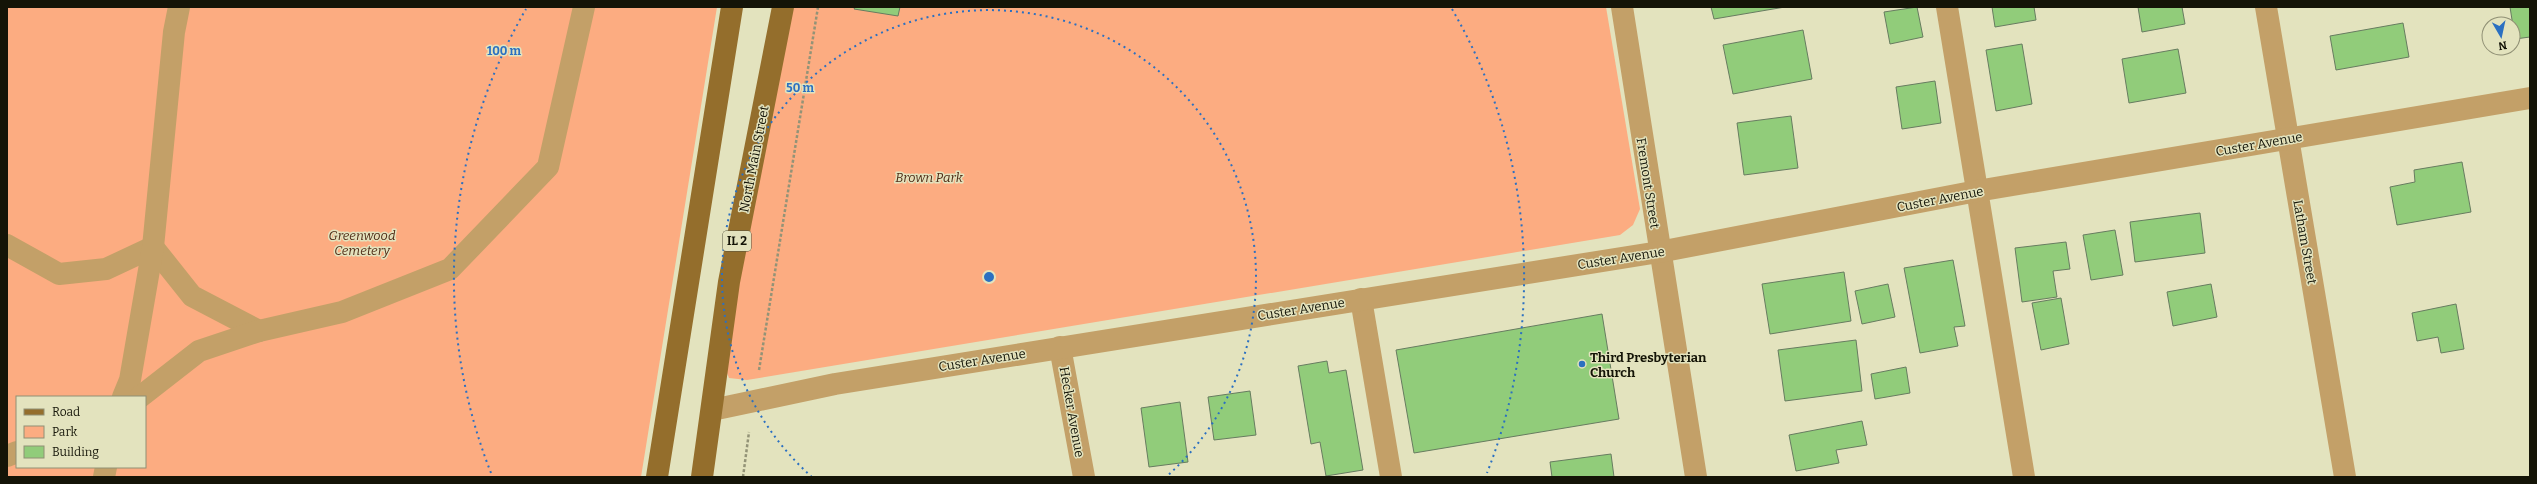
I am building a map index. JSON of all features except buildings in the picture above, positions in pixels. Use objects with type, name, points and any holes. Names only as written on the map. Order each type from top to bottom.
[{"type":"main road","points":[[657,477],[732,7]]},
{"type":"main road","name":"North Main Street","points":[[702,477],[729,282],[783,7]]},
{"type":"street","points":[[123,396],[130,380],[153,247],[174,32],[178,7]]},
{"type":"street","points":[[141,396],[199,351],[259,330],[342,312],[450,269],[548,167],[584,7]]},
{"type":"street","name":"Fremont Street","points":[[1622,7],[1659,252],[1696,477]]},
{"type":"street","points":[[1947,7],[2024,477]]},
{"type":"street","name":"Latham Street","points":[[2266,7],[2345,477]]},
{"type":"street","name":"Custer Avenue","points":[[712,410],[835,384],[1659,252],[1977,191],[2288,140],[2530,98]]},
{"type":"street","points":[[7,244],[59,274],[106,269],[153,247]]},
{"type":"street","points":[[153,247],[192,296],[259,330]]},
{"type":"street","points":[[1361,299],[1391,477]]},
{"type":"street","name":"Hecker Avenue","points":[[1060,347],[1084,477]]},
{"type":"path","points":[[743,477],[818,7]]},
{"type":"green space","name":"Greenwood Cemetery","points":[[7,7],[717,7],[641,477],[7,477]]},
{"type":"green space","name":"Brown Park","points":[[783,7],[1606,7],[1640,209],[1633,225],[1620,235],[747,380],[729,378],[723,363]]},
{"type":"place","name":"Third Presbyterian Church","points":[[1582,364]]}]
